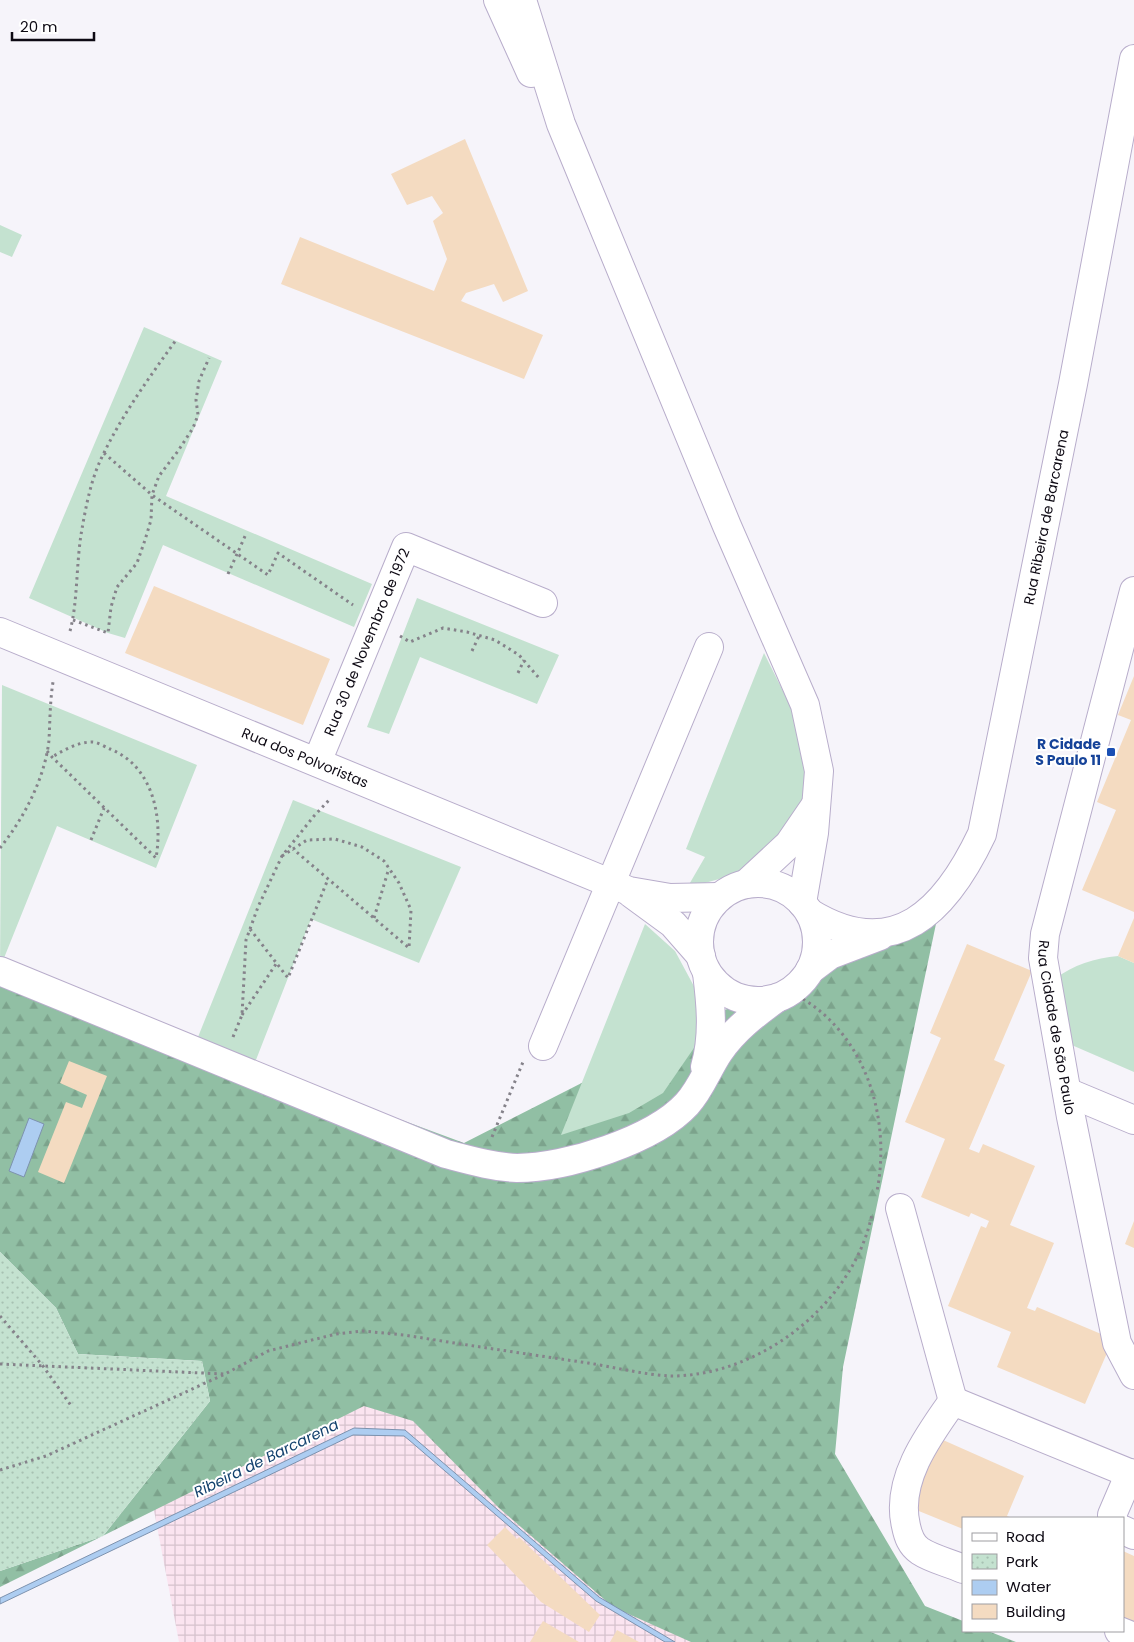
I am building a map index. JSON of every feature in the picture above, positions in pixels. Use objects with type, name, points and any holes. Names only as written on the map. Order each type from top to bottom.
[{"type":"street","points":[[498,0],[525,60],[560,124]]},
{"type":"street","points":[[0,971],[446,1154],[481,1164],[526,1167],[546,1166],[583,1158],[665,1124],[688,1103],[736,1030],[802,982],[810,970],[815,956],[817,941],[806,908],[818,800],[819,771],[805,705],[727,526],[560,124],[522,0]]},
{"type":"street","name":"Rua Ribeira de Barcarena","points":[[810,970],[830,955],[918,919],[941,900],[971,856],[982,834],[1073,384],[1134,59]]},
{"type":"street","name":"Rua 30 de Novembro de 1972","points":[[317,762],[406,547],[543,603]]},
{"type":"street","name":"Rua Cidade de São Paulo","points":[[1134,591],[1046,934],[1042,958],[1117,1343],[1134,1375]]},
{"type":"street","name":"Rua dos Polvoristas","points":[[0,632],[620,887],[670,898],[719,898]]},
{"type":"street","points":[[543,1046],[620,887],[709,646]]},
{"type":"street","points":[[746,884],[789,844],[818,800]]},
{"type":"street","points":[[701,1083],[710,1048],[712,1006],[699,940],[702,924],[708,910],[719,898],[732,889],[746,884],[761,883],[776,886],[790,893],[806,908]]},
{"type":"street","name":"Rua dos Polvoristas","points":[[620,887],[673,924],[704,965]]},
{"type":"street","name":"Rua Ribeira de Barcarena","points":[[806,908],[832,926],[874,935],[886,933]]},
{"type":"street","points":[[704,965],[721,988],[738,998],[758,1002],[784,995]]},
{"type":"street","points":[[1067,1092],[1134,1120]]},
{"type":"street","points":[[887,1207],[953,1401],[1132,1474],[1113,1517]]},
{"type":"street","points":[[953,1401],[930,1433],[917,1460],[906,1486],[903,1515],[908,1538],[920,1551],[962,1569]]},
{"type":"street","points":[[1122,1632],[1134,1637]]},
{"type":"path","points":[[0,848],[24,814],[46,751],[53,679],[73,620],[77,557],[90,491],[104,453],[121,420],[176,340]]},
{"type":"path","points":[[73,620],[108,633],[112,607],[118,587],[137,562],[145,540],[151,520],[152,495],[159,476],[193,428],[198,415],[196,400],[199,381],[209,358]]},
{"type":"path","points":[[104,453],[152,495],[268,575],[278,553],[376,621],[410,642],[443,628],[495,640],[519,655],[539,678]]},
{"type":"path","points":[[228,574],[246,534]]},
{"type":"path","points":[[472,651],[479,636]]},
{"type":"path","points":[[518,672],[524,660]]},
{"type":"path","points":[[46,751],[52,757],[104,808],[156,858],[160,838],[157,812],[144,776],[118,752],[92,742],[71,746],[52,757]]},
{"type":"path","points":[[242,1016],[246,940],[282,856],[314,816],[353,777]]},
{"type":"path","points":[[91,840],[104,808]]},
{"type":"path","points":[[282,856],[306,840],[334,839],[362,847],[384,861],[411,910],[410,948],[294,849]]},
{"type":"path","points":[[374,918],[389,868]]},
{"type":"path","points":[[250,928],[288,978],[328,879]]},
{"type":"path","points":[[222,1062],[242,1016],[276,964]]},
{"type":"path","points":[[784,995],[809,1002],[837,1027],[854,1050],[867,1073],[879,1129],[881,1161],[876,1196]]},
{"type":"path","points":[[481,1164],[522,1063],[543,1046]]},
{"type":"path","points":[[0,1470],[46,1456],[225,1374],[268,1351],[336,1334],[363,1331],[670,1376],[731,1365],[761,1353],[794,1333],[820,1309],[856,1257],[868,1233],[887,1207]]},
{"type":"path","points":[[0,1316],[43,1366],[72,1407]]},
{"type":"path","points":[[0,1364],[225,1374]]},
{"type":"shaded area","points":[[414,1377],[729,1642],[179,1642],[148,1479]]},
{"type":"green space","points":[[0,225],[22,235],[12,257],[0,252]]},
{"type":"green space","points":[[144,327],[222,361],[166,496],[372,584],[354,627],[163,545],[125,638],[108,633],[29,598]]},
{"type":"green space","points":[[417,598],[559,655],[537,704],[420,657],[389,734],[367,727]]},
{"type":"green space","points":[[764,653],[803,731],[810,792],[787,831],[737,874],[687,888],[705,857],[686,849]]},
{"type":"green space","points":[[2,685],[197,765],[156,868],[57,826],[0,968]]},
{"type":"green space","points":[[293,800],[461,867],[419,963],[311,919],[254,1065],[196,1042]]},
{"type":"green space","points":[[941,900],[843,1367],[835,1454],[925,1606],[962,1621],[962,1632],[991,1632],[1016,1642],[691,1642],[613,1607],[499,1508],[413,1421],[364,1406],[103,1536],[210,1401],[202,1361],[78,1354],[56,1308],[0,1252],[0,972],[464,1143]]},
{"type":"green space","points":[[645,924],[675,951],[696,990],[696,1045],[663,1093],[629,1113],[561,1135]]},
{"type":"green space","points":[[1118,956],[1134,963],[1134,1072],[1067,1043],[1055,979],[1085,963],[1101,958]]},
{"type":"green space","points":[[0,1252],[56,1308],[78,1354],[202,1361],[210,1401],[103,1536],[0,1571]]},
{"type":"green space","points":[[102,1536],[0,1587],[0,1571]]},
{"type":"water","points":[[29,1118],[44,1124],[24,1177],[9,1171]]},
{"type":"water","points":[[354,1428],[405,1430],[599,1597],[675,1642],[665,1642],[596,1601],[404,1436],[353,1435],[0,1604],[0,1598]]},
{"type":"building","points":[[465,139],[528,291],[503,302],[494,284],[466,293],[461,301],[543,335],[524,379],[281,284],[300,237],[434,291],[447,259],[433,221],[443,213],[432,196],[407,205],[391,174]]},
{"type":"building","points":[[154,586],[330,659],[303,725],[125,653]]},
{"type":"building","points":[[1134,676],[1134,912],[1082,890],[1116,810],[1097,802],[1131,720],[1118,715]]},
{"type":"building","points":[[1134,918],[1134,963],[1118,956]]},
{"type":"building","points":[[967,944],[1032,971],[994,1060],[1005,1065],[969,1149],[979,1153],[983,1144],[1035,1166],[1010,1225],[1054,1243],[1027,1308],[1035,1311],[1037,1307],[1113,1339],[1085,1404],[997,1367],[1011,1332],[948,1306],[981,1226],[986,1228],[989,1221],[971,1213],[969,1217],[921,1197],[945,1139],[905,1122],[941,1038],[930,1033]]},
{"type":"building","points":[[69,1061],[107,1076],[64,1183],[38,1172],[66,1102],[82,1108],[87,1095],[60,1083]]},
{"type":"building","points":[[1134,1221],[1134,1248],[1125,1244]]},
{"type":"building","points":[[934,1436],[1024,1476],[1007,1516],[1010,1517],[962,1517],[962,1529],[904,1505]]},
{"type":"building","points":[[505,1527],[517,1539],[519,1537],[600,1615],[589,1632],[541,1602],[487,1545]]},
{"type":"building","points":[[1124,1551],[1134,1556],[1134,1642],[1124,1632]]},
{"type":"building","points":[[543,1621],[579,1642],[530,1642]]},
{"type":"building","points":[[617,1630],[639,1642],[610,1642]]},
{"type":"place","name":"R Cidade S Paulo 11","points":[[1111,752]]},
{"type":"water label","name":"Ribeira de Barcarena","points":[[266,1458]]}]
